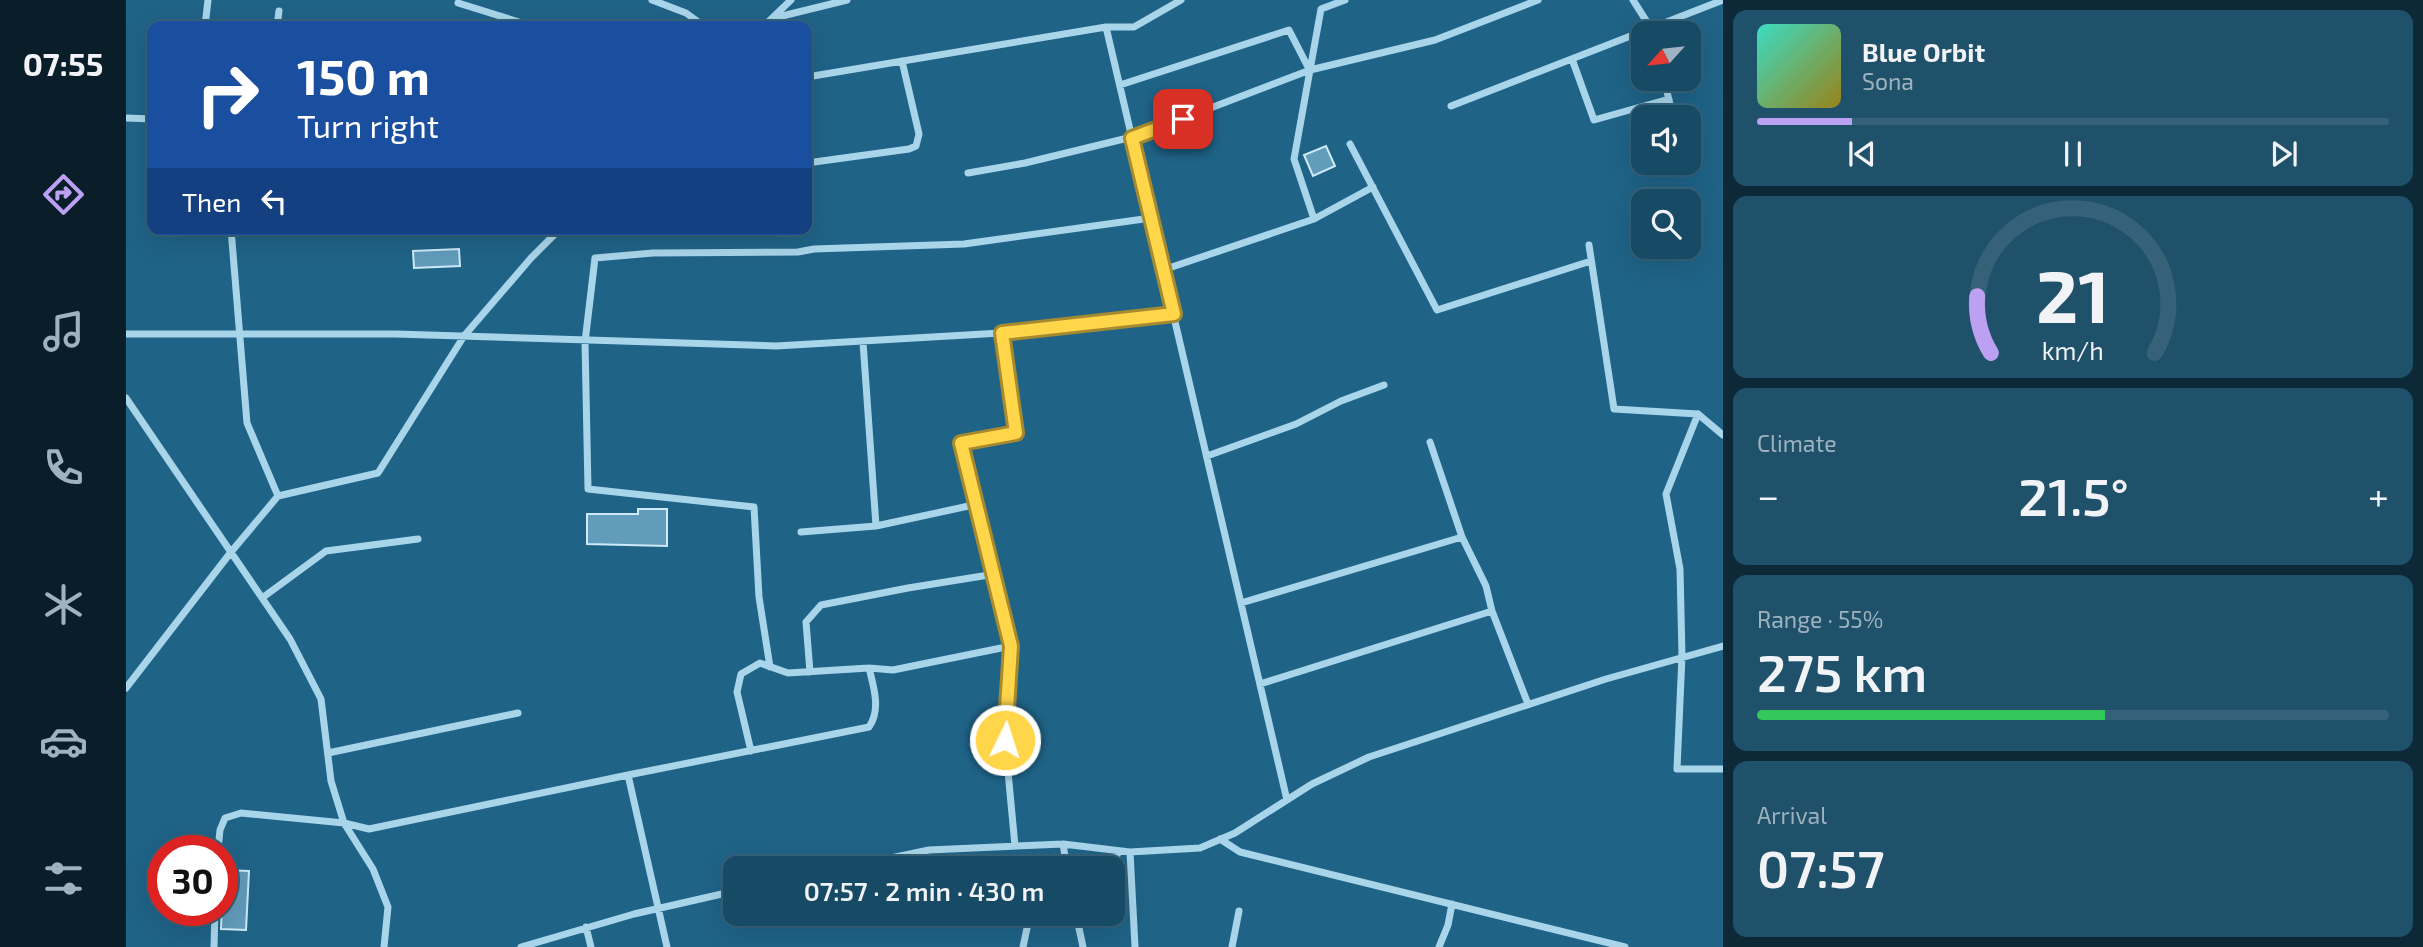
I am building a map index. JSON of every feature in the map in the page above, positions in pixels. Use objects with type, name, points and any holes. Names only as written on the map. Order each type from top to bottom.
[{"type":"street","points":[[206,21],[208,0]]},
{"type":"street","points":[[652,0],[686,13],[697,21]]},
{"type":"street","points":[[770,21],[791,0]]},
{"type":"street","points":[[774,18],[847,0]]},
{"type":"street","points":[[812,76],[1106,27],[1134,27],[1181,0]]},
{"type":"street","points":[[1314,219],[1294,159],[1321,9],[1345,0]]},
{"type":"street","points":[[968,173],[1025,163],[1132,138],[1310,69],[1435,40],[1538,0]]},
{"type":"street","points":[[1633,0],[1647,21]]},
{"type":"street","points":[[1674,21],[1723,0]]},
{"type":"street","points":[[458,3],[516,21]]},
{"type":"street","points":[[278,21],[279,12]]},
{"type":"street","points":[[1106,27],[1287,800]]},
{"type":"street","points":[[1119,85],[1289,30],[1310,69]]},
{"type":"street","points":[[1451,106],[1631,38]]},
{"type":"street","points":[[1572,59],[1594,120],[1669,99]]},
{"type":"street","points":[[812,162],[916,146],[919,134],[902,61]]},
{"type":"street","points":[[1667,91],[1670,105]]},
{"type":"street","points":[[126,118],[147,119]]},
{"type":"street","points":[[1350,144],[1437,310],[1591,261]]},
{"type":"street","points":[[1163,270],[1314,219],[1373,187]]},
{"type":"street","points":[[770,667],[759,597],[754,507],[588,489],[585,340],[595,258],[653,253],[798,252],[814,249],[964,244],[1151,219]]},
{"type":"street","points":[[231,235],[247,423],[278,496]]},
{"type":"street","points":[[126,688],[278,496],[378,473],[464,337],[554,235]]},
{"type":"street","points":[[1589,245],[1614,409],[1698,414],[1723,435]]},
{"type":"street","points":[[126,334],[464,337],[776,346],[1002,333],[1174,314]]},
{"type":"street","points":[[1002,333],[1016,433],[961,443],[1011,646],[1005,740],[1015,846]]},
{"type":"street","points":[[863,342],[876,526]]},
{"type":"street","points":[[1207,456],[1296,424],[1341,401],[1384,385]]},
{"type":"street","points":[[126,398],[290,639],[321,699],[331,781],[344,823],[373,869],[388,907],[384,947]]},
{"type":"street","points":[[1698,414],[1666,494],[1680,569],[1682,656],[1677,769],[1723,769]]},
{"type":"street","points":[[1430,442],[1462,537],[1486,586],[1492,611],[1528,704]]},
{"type":"street","points":[[801,532],[876,526],[978,504]]},
{"type":"street","points":[[1241,603],[1462,537]]},
{"type":"street","points":[[262,598],[326,551],[418,539]]},
{"type":"street","points":[[810,672],[806,622],[821,605],[908,587],[995,574]]},
{"type":"street","points":[[1260,684],[1492,611]]},
{"type":"street","points":[[751,751],[737,692],[741,674],[760,663],[788,673],[869,668],[893,670],[1011,646]]},
{"type":"street","points":[[900,856],[929,850],[1063,844],[1130,852],[1200,848],[1235,833],[1312,784],[1369,757],[1528,704],[1682,656],[1723,646]]},
{"type":"street","points":[[220,835],[225,818],[241,813],[344,823],[369,829],[869,727],[876,718],[875,692],[869,668]]},
{"type":"street","points":[[328,753],[518,713]]},
{"type":"street","points":[[628,775],[667,947]]},
{"type":"street","points":[[1220,839],[1240,852],[1604,944],[1625,947]]},
{"type":"street","points":[[1063,844],[1065,856]]},
{"type":"street","points":[[1116,856],[1119,850]]},
{"type":"street","points":[[1130,852],[1135,947]]},
{"type":"street","points":[[521,947],[586,927],[723,894]]},
{"type":"street","points":[[1439,947],[1448,925],[1452,904]]},
{"type":"street","points":[[1232,947],[1239,911]]},
{"type":"street","points":[[214,947],[215,926]]},
{"type":"street","points":[[1023,947],[1027,926]]},
{"type":"street","points":[[1079,926],[1083,947]]},
{"type":"street","points":[[586,927],[591,947]]},
{"type":"building","points":[[1326,146],[1335,166],[1313,176],[1304,155]]},
{"type":"building","points":[[459,249],[460,266],[414,268],[413,251]]},
{"type":"building","points":[[638,509],[667,509],[667,546],[587,544],[587,514],[638,514]]},
{"type":"building","points":[[238,871],[249,871],[246,930],[221,929],[221,926],[238,926]]},
{"type":"route","points":[[1005,740],[1011,646],[989,547],[961,443],[1016,433],[1002,333],[1174,314],[1132,138],[1183,119]]}]
